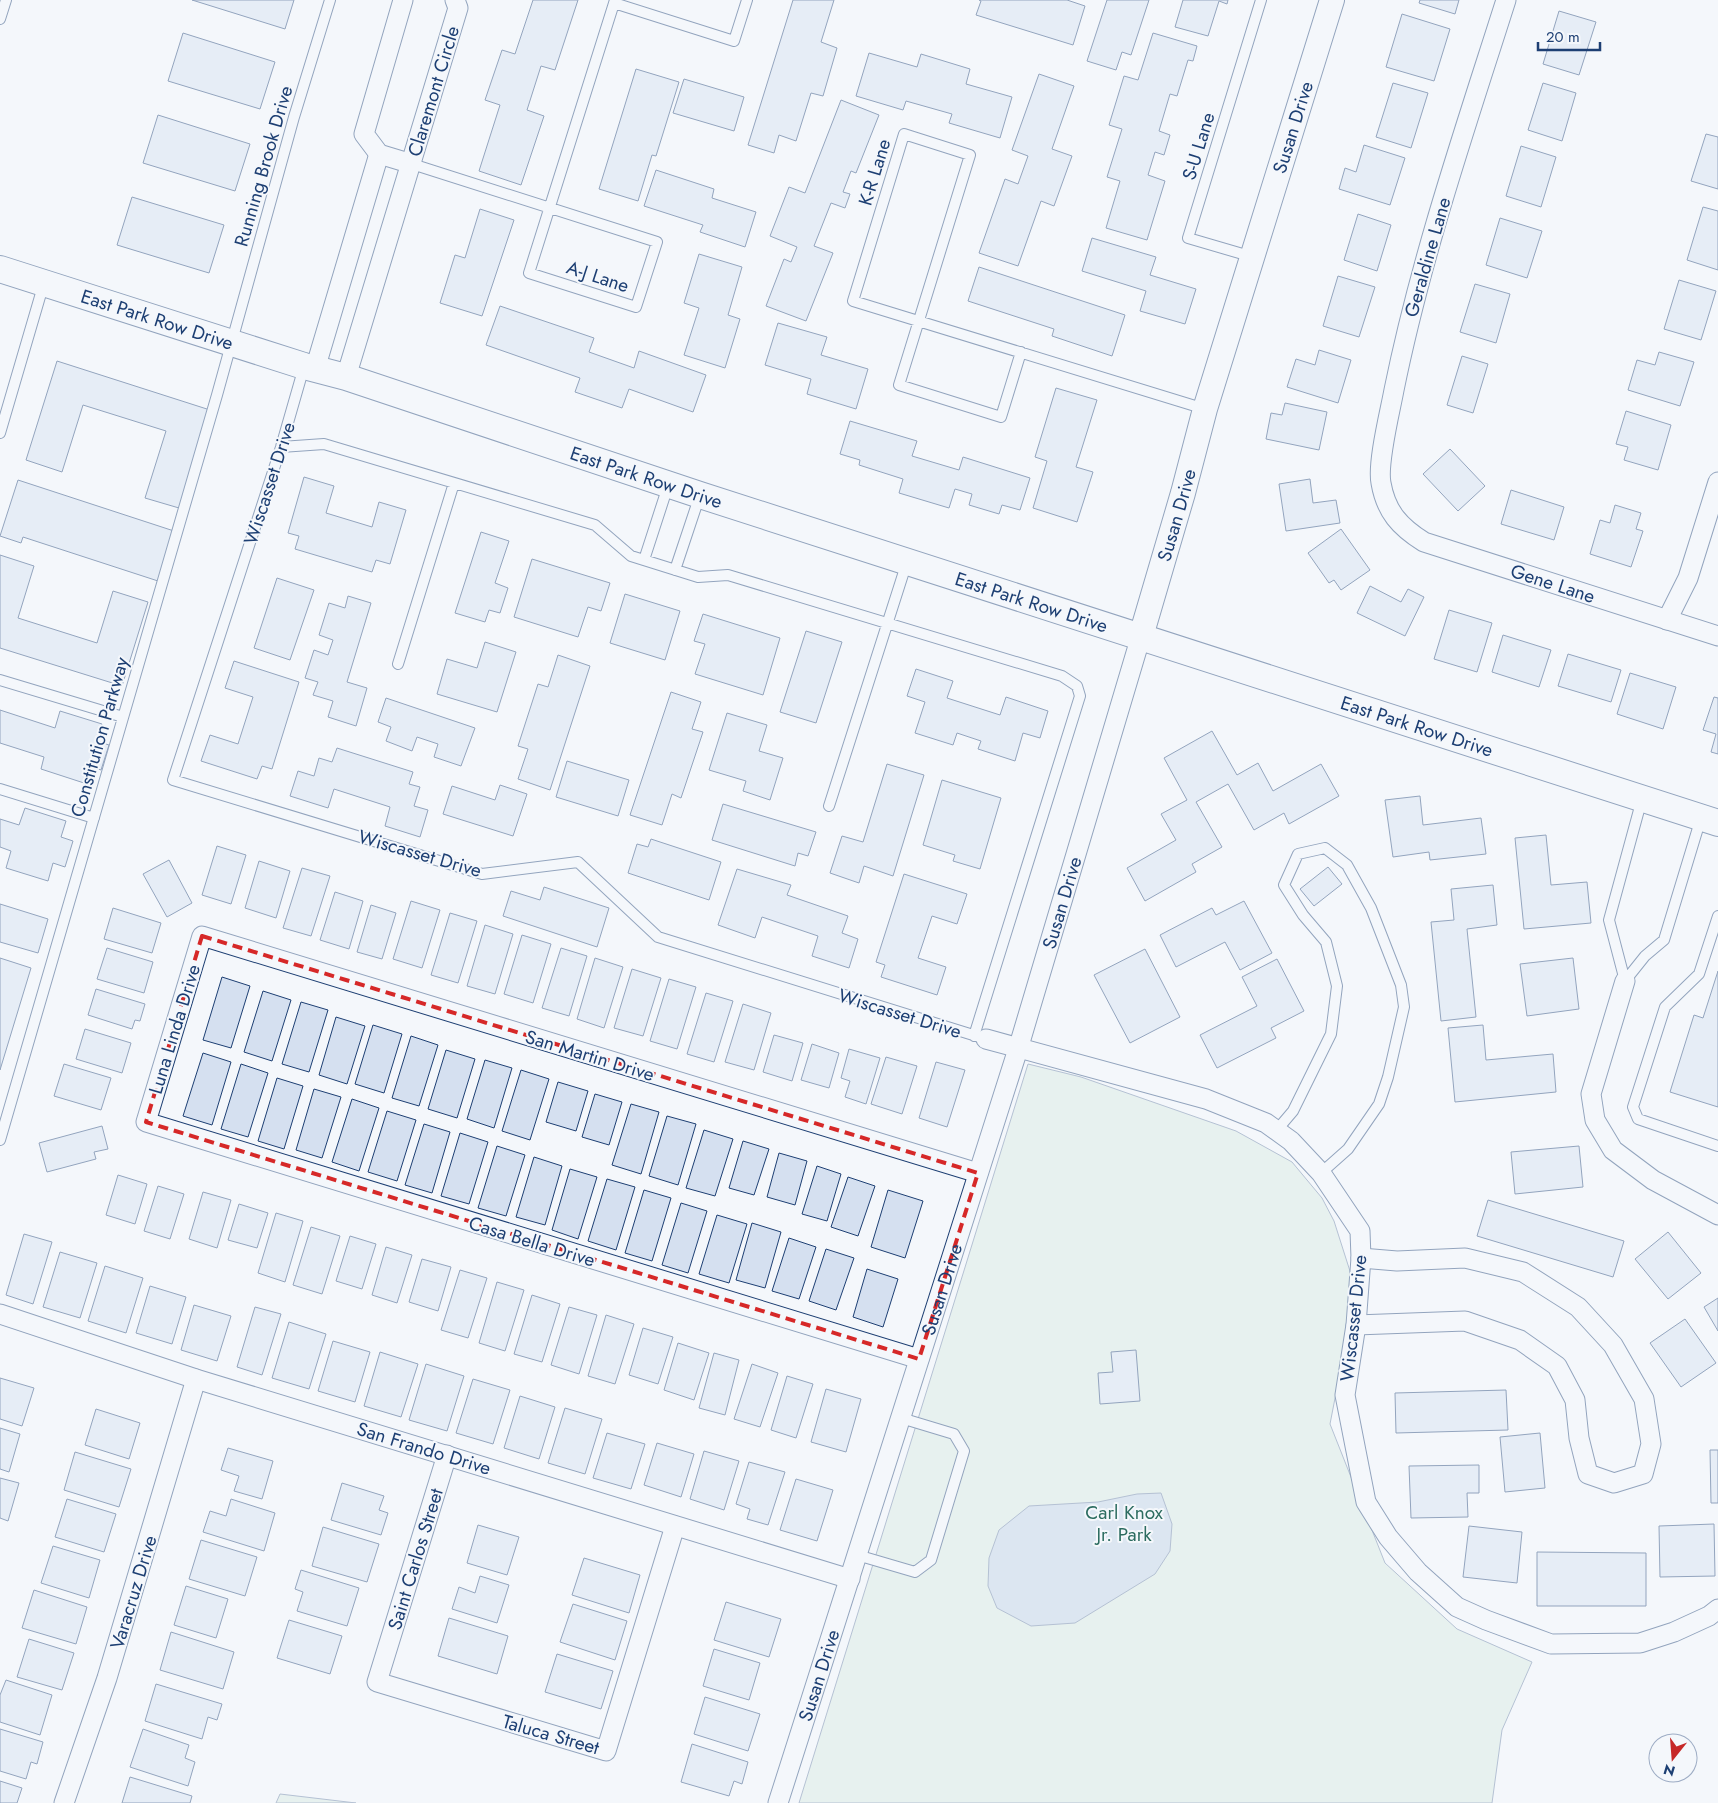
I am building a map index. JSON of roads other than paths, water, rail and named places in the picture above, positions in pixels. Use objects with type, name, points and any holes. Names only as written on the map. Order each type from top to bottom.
[{"type":"main road","name":"East Park Row Drive","points":[[0,269],[309,368],[346,377],[668,485],[1710,820]]},
{"type":"street","name":"Claremont Circle","points":[[403,0],[364,134],[379,154],[412,164],[458,8],[456,0]]},
{"type":"street","name":"Susan Drive","points":[[778,1803],[1018,1049],[1183,493],[1205,409],[1332,0]]},
{"type":"street","name":"Geraldine Lane","points":[[1395,517],[1388,508],[1380,482],[1386,431],[1406,334],[1443,199],[1506,0]]},
{"type":"street","points":[[309,368],[379,154]]},
{"type":"street","points":[[346,377],[412,164]]},
{"type":"street","points":[[1667,620],[1688,578],[1718,482]]},
{"type":"street","name":"Gene Lane","points":[[1395,517],[1404,529],[1424,542],[1718,636]]},
{"type":"street","name":"Luna Linda Drive","points":[[146,1122],[202,936]]},
{"type":"street","name":"San Martin Drive","points":[[202,936],[978,1173]]},
{"type":"street","points":[[1625,981],[1591,1094],[1595,1120],[1613,1150],[1653,1180],[1718,1215]]},
{"type":"street","name":"Wiscasset Drive","points":[[980,1038],[1206,1099],[1266,1123],[1291,1141],[1321,1174],[1360,1231],[1361,1258],[1356,1325],[1345,1395],[1366,1502],[1388,1537],[1418,1572],[1457,1607],[1551,1644],[1640,1643],[1674,1632],[1709,1616],[1718,1608]]},
{"type":"street","name":"Casa Bella Drive","points":[[146,1122],[920,1359]]},
{"type":"street","points":[[1356,1325],[1465,1321],[1520,1340],[1557,1366],[1575,1400],[1579,1438],[1588,1474],[1614,1483],[1643,1474],[1651,1444],[1644,1399],[1613,1345],[1578,1306],[1523,1272],[1465,1258],[1397,1261],[1361,1258]]},
{"type":"street","name":"San Frando Drive","points":[[0,1314],[196,1379],[850,1579]]},
{"type":"street","name":"Varacruz Drive","points":[[64,1803],[108,1678],[196,1379]]},
{"type":"street","name":"Saint Carlos Street","points":[[383,1663],[447,1455]]},
{"type":"street","name":"Taluca Street","points":[[383,1663],[377,1682],[606,1751],[675,1526]]},
{"type":"lane","points":[[0,19],[6,0]]},
{"type":"lane","name":"Running Brook Drive","points":[[232,343],[294,117],[330,0]]},
{"type":"lane","name":"A-J Lane","points":[[412,164],[550,208],[657,242],[636,307],[529,273],[550,208],[615,2],[734,41],[747,0]]},
{"type":"lane","name":"S-U Lane","points":[[1252,258],[1188,238],[1261,0]]},
{"type":"lane","name":"K-R Lane","points":[[918,321],[970,154],[904,134],[853,301],[918,321],[1021,352],[1205,409]]},
{"type":"lane","points":[[0,433],[44,282]]},
{"type":"lane","points":[[918,321],[898,385],[983,411],[1002,416],[1021,352]]},
{"type":"lane","name":"Constitution Parkway","points":[[0,1140],[232,343]]},
{"type":"lane","name":"Wiscasset Drive","points":[[309,368],[281,447],[173,780],[482,874],[578,862],[658,938],[980,1038]]},
{"type":"lane","points":[[281,447],[324,444],[594,525],[631,556],[698,578],[728,575],[1062,676],[1077,686],[1080,696],[980,1038]]},
{"type":"lane","points":[[398,664],[454,483]]},
{"type":"lane","points":[[644,560],[668,485]]},
{"type":"lane","points":[[675,570],[700,495]]},
{"type":"lane","points":[[829,806],[907,561]]},
{"type":"lane","points":[[0,680],[123,717]]},
{"type":"lane","points":[[0,789],[94,818]]},
{"type":"lane","points":[[1625,981],[1609,920],[1643,798]]},
{"type":"lane","points":[[1625,981],[1645,956],[1664,940],[1710,820]]},
{"type":"lane","points":[[1276,1130],[1293,1111],[1313,1074],[1331,1034],[1337,986],[1326,942],[1303,915],[1284,885],[1298,854],[1324,848],[1347,866],[1371,908],[1402,985],[1404,1007],[1388,1077],[1379,1104],[1348,1149],[1321,1174]]},
{"type":"lane","points":[[1718,916],[1699,974],[1665,1007],[1633,1107],[1638,1119],[1718,1146]]},
{"type":"lane","points":[[858,1555],[915,1572],[931,1560],[964,1451],[954,1434],[901,1418]]},
{"type":"water","points":[[1161,1493],[1172,1524],[1170,1551],[1155,1574],[1075,1623],[1031,1626],[997,1608],[988,1586],[989,1558],[999,1530],[1029,1506],[1098,1502],[1137,1494]]},
{"type":"park label","name":"Carl Knox Jr. Park","points":[[1124,1523]]}]
